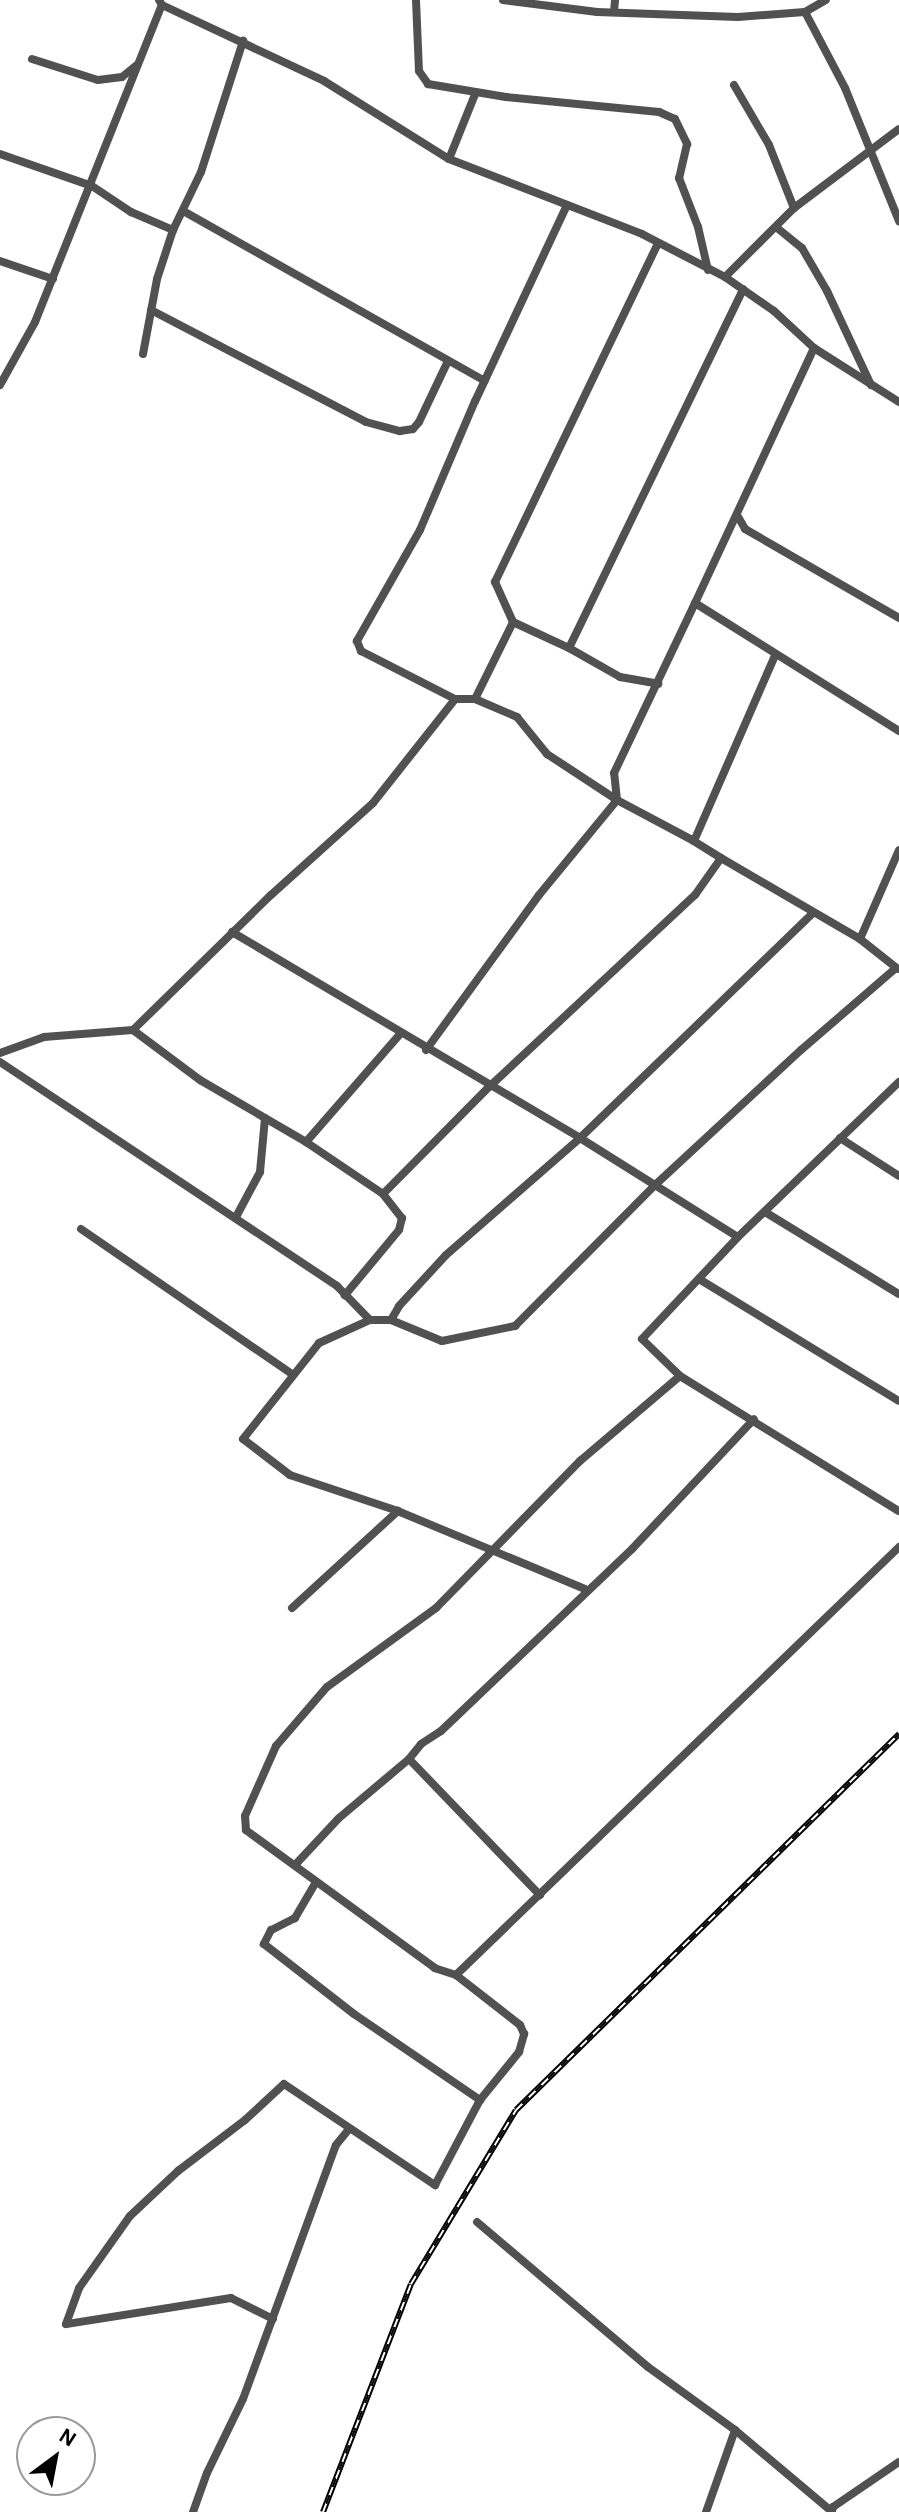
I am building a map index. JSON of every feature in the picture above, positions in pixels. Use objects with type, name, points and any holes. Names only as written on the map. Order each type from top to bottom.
[{"type":"street","points":[[416,0],[422,79],[428,84],[659,112],[675,119],[687,144],[679,178],[698,227],[708,270]]},
{"type":"street","points":[[503,0],[614,12],[738,17],[805,12],[826,0]]},
{"type":"street","points":[[614,12],[615,0]]},
{"type":"street","points":[[0,385],[35,322],[92,186],[141,62],[160,3],[324,81],[449,159],[658,243],[725,277],[774,311],[814,348],[899,402]]},
{"type":"street","points":[[805,12],[827,48],[899,221]]},
{"type":"street","points":[[143,354],[151,310],[173,230],[185,212],[243,41]]},
{"type":"street","points":[[32,59],[98,80],[122,77],[141,62]]},
{"type":"street","points":[[734,85],[769,145],[794,208]]},
{"type":"street","points":[[449,159],[476,92]]},
{"type":"street","points":[[725,277],[794,208],[899,129]]},
{"type":"street","points":[[0,154],[92,186],[131,212],[173,230]]},
{"type":"street","points":[[567,205],[420,530],[357,641],[361,651],[455,699],[475,699],[517,717],[547,754],[617,800],[694,841],[860,939],[898,969],[801,1050],[654,1186],[515,1326],[442,1341],[391,1320],[370,1320],[319,1343],[243,1439],[290,1475],[398,1511],[585,1589]]},
{"type":"street","points":[[185,212],[447,363],[485,381]]},
{"type":"street","points":[[776,227],[802,248],[827,291],[871,385]]},
{"type":"street","points":[[658,243],[495,582],[513,622],[569,648],[620,677],[658,684]]},
{"type":"street","points":[[0,261],[53,279]]},
{"type":"street","points":[[569,648],[743,289]]},
{"type":"street","points":[[151,310],[366,422],[400,431],[413,429],[419,422],[447,363]]},
{"type":"street","points":[[426,1050],[539,895],[617,800],[614,773],[814,348]]},
{"type":"street","points":[[737,515],[745,529],[899,618]]},
{"type":"street","points":[[695,603],[899,731]]},
{"type":"street","points":[[475,699],[513,622]]},
{"type":"street","points":[[694,841],[775,656]]},
{"type":"street","points":[[0,1053],[44,1037],[133,1030],[232,932],[373,803],[455,699]]},
{"type":"street","points":[[860,939],[899,850]]},
{"type":"street","points":[[383,1194],[489,1087],[695,895],[721,858]]},
{"type":"street","points":[[391,1320],[399,1306],[446,1255],[580,1138],[813,913]]},
{"type":"street","points":[[232,932],[426,1050],[580,1138],[738,1237]]},
{"type":"street","points":[[133,1030],[200,1080],[306,1142],[383,1194],[402,1218],[399,1230],[345,1295]]},
{"type":"street","points":[[306,1142],[401,1033]]},
{"type":"street","points":[[0,1062],[236,1217],[345,1295],[370,1320]]},
{"type":"street","points":[[899,1082],[738,1237],[642,1339],[680,1376],[899,1511]]},
{"type":"street","points":[[236,1217],[260,1172],[265,1118]]},
{"type":"street","points":[[840,1138],[899,1176]]},
{"type":"street","points":[[765,1212],[899,1294]]},
{"type":"street","points":[[81,1229],[292,1374]]},
{"type":"street","points":[[699,1279],[899,1401]]},
{"type":"street","points":[[273,2319],[231,2298],[66,2324],[79,2288],[130,2216],[284,2084],[435,2185],[480,2100],[519,2052],[524,2034],[520,2025],[456,1975],[435,1968],[246,1830],[245,1816],[276,1746],[327,1687],[436,1608],[580,1461],[680,1376]]},
{"type":"street","points":[[295,1865],[339,1818],[409,1759],[421,1744],[441,1731],[585,1589],[632,1549],[754,1419]]},
{"type":"street","points":[[292,1608],[398,1511]]},
{"type":"street","points":[[456,1975],[899,1547]]},
{"type":"street","points":[[409,1759],[540,1895]]},
{"type":"street","points":[[316,1882],[295,1918],[271,1930],[264,1944],[354,2014],[480,2100]]},
{"type":"street","points":[[193,2512],[207,2473],[243,2399],[252,2367],[273,2319],[336,2145],[349,2129]]},
{"type":"street","points":[[477,2222],[648,2367],[735,2430],[832,2511],[899,2462]]},
{"type":"street","points":[[706,2512],[735,2430]]},
{"type":"railway","points":[[323,2512],[411,2284],[516,2110],[899,1734]]}]
